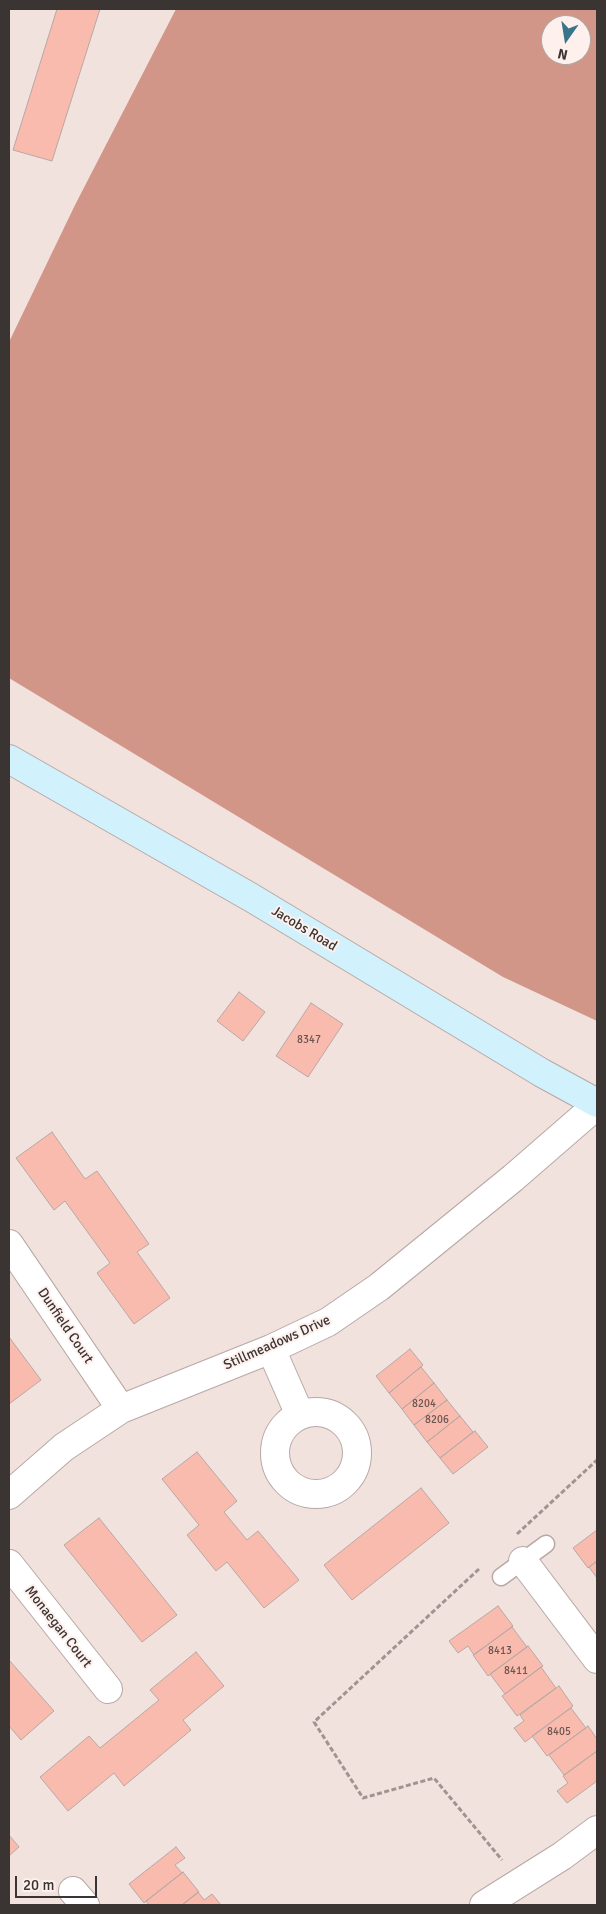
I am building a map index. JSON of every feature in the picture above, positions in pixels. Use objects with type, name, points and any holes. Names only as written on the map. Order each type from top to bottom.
[{"type":"street","name":"Jacobs Road","points":[[9,760],[252,898],[597,1104]]},
{"type":"street","name":"Stillmeadows Drive","points":[[9,1495],[64,1447],[122,1409],[271,1349],[328,1322],[379,1287],[513,1178],[597,1104]]},
{"type":"street","name":"Dunfield Court","points":[[9,1244],[122,1409]]},
{"type":"street","points":[[271,1349],[300,1415]]},
{"type":"street","points":[[517,1551],[597,1659]]},
{"type":"street","name":"Monaegan Court","points":[[9,1564],[108,1690]]},
{"type":"street","points":[[484,1905],[562,1856],[597,1830]]},
{"type":"lane","points":[[501,1577],[517,1551],[546,1544]]},
{"type":"path","points":[[517,1551],[597,1460]]},
{"type":"path","points":[[481,1567],[314,1722],[363,1798],[434,1778],[502,1860]]},
{"type":"shaded area","points":[[176,9],[597,9],[597,1021],[503,977],[9,678],[9,342],[75,205]]},
{"type":"building","points":[[57,9],[100,9],[52,161],[13,150]]},
{"type":"building","points":[[239,992],[265,1012],[243,1041],[217,1021]]},
{"type":"building","points":[[311,1003],[343,1024],[308,1077],[276,1056]]},
{"type":"building","points":[[52,1132],[85,1179],[97,1171],[149,1244],[137,1252],[170,1298],[134,1324],[97,1273],[110,1263],[65,1201],[54,1210],[16,1158]]},
{"type":"building","points":[[9,1337],[41,1380],[9,1404]]},
{"type":"building","points":[[410,1349],[423,1365],[389,1393],[376,1376]]},
{"type":"building","points":[[421,1367],[434,1383],[402,1409],[389,1393]]},
{"type":"building","points":[[434,1383],[447,1400],[414,1425],[402,1409]]},
{"type":"building","points":[[447,1400],[460,1416],[427,1442],[414,1425]]},
{"type":"building","points":[[460,1416],[473,1432],[440,1458],[427,1442]]},
{"type":"building","points":[[475,1431],[488,1447],[453,1474],[440,1458]]},
{"type":"building","points":[[197,1452],[237,1501],[224,1512],[247,1540],[258,1531],[299,1580],[264,1608],[227,1562],[216,1571],[187,1535],[199,1525],[162,1479]]},
{"type":"building","points":[[421,1488],[449,1523],[352,1600],[324,1565]]},
{"type":"building","points":[[99,1518],[177,1615],[142,1642],[64,1545]]},
{"type":"building","points":[[597,1530],[597,1561],[588,1568],[573,1548]]},
{"type":"building","points":[[597,1561],[597,1578],[589,1567]]},
{"type":"building","points":[[498,1606],[513,1626],[474,1655],[468,1646],[458,1653],[449,1641]]},
{"type":"building","points":[[512,1627],[527,1647],[488,1676],[473,1655]]},
{"type":"building","points":[[528,1646],[543,1666],[505,1694],[490,1674]]},
{"type":"building","points":[[196,1652],[224,1686],[183,1720],[191,1730],[124,1786],[114,1773],[68,1811],[40,1777],[89,1736],[100,1748],[159,1700],[150,1690]]},
{"type":"building","points":[[9,1660],[54,1711],[21,1740],[9,1726]]},
{"type":"building","points":[[541,1667],[556,1688],[517,1716],[502,1696]]},
{"type":"building","points":[[559,1686],[573,1706],[525,1742],[514,1728],[524,1721],[520,1715]]},
{"type":"building","points":[[571,1708],[586,1728],[547,1756],[532,1736]]},
{"type":"building","points":[[588,1726],[597,1739],[597,1751],[564,1775],[549,1755]]},
{"type":"building","points":[[597,1751],[597,1781],[567,1803],[557,1791],[568,1783],[563,1776]]},
{"type":"building","points":[[9,1835],[19,1847],[9,1856]]},
{"type":"building","points":[[176,1847],[185,1858],[175,1865],[182,1873],[144,1903],[129,1884]]},
{"type":"building","points":[[183,1872],[199,1892],[182,1905],[149,1905],[146,1901]]},
{"type":"building","points":[[198,1892],[204,1900],[212,1894],[221,1905],[182,1905]]}]
